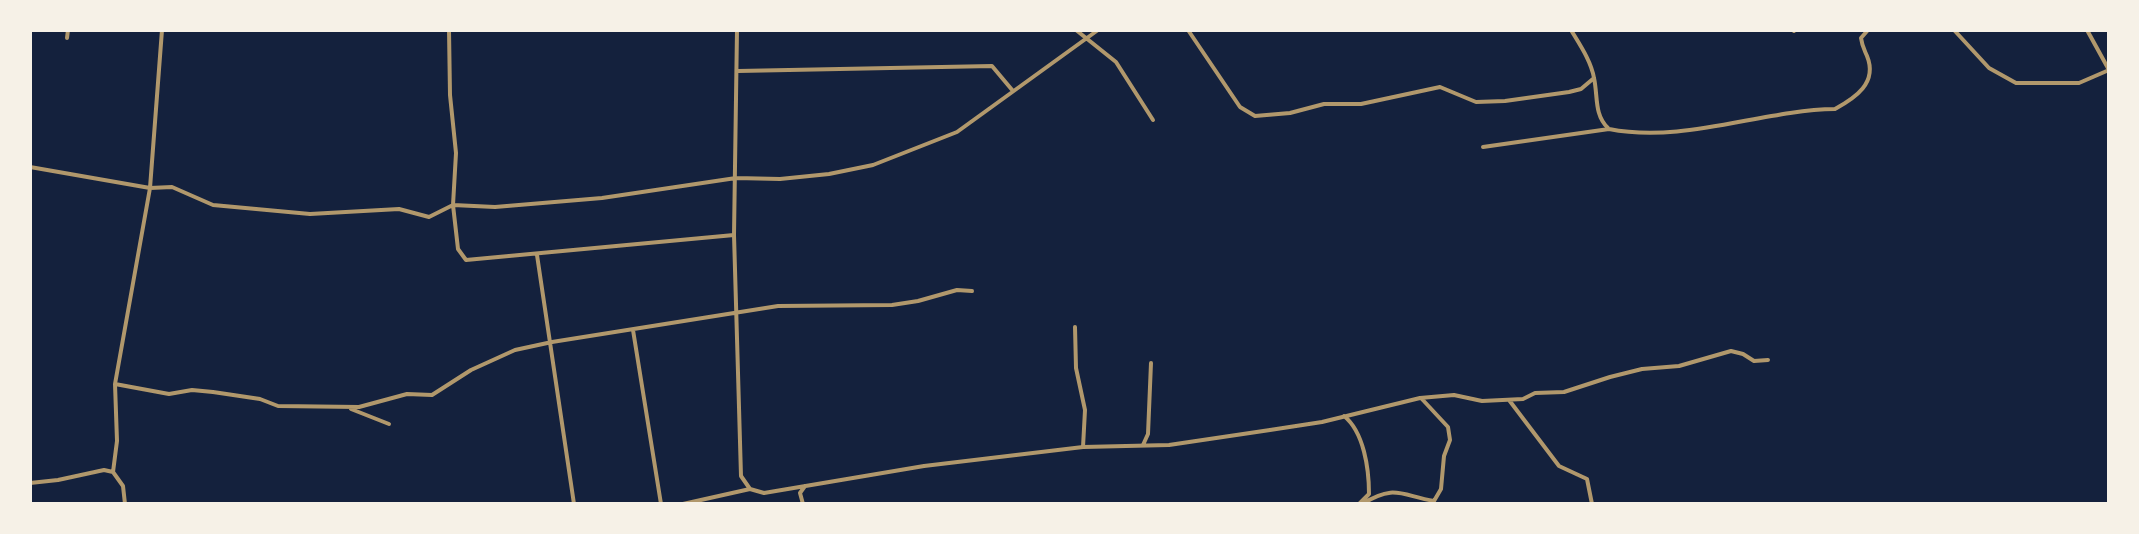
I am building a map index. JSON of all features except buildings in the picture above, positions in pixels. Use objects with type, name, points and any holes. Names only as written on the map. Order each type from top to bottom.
[{"type":"street","points":[[67,38],[68,30]]},
{"type":"street","points":[[112,472],[117,441],[115,384],[150,188],[162,30]]},
{"type":"street","points":[[261,30],[276,30]]},
{"type":"street","points":[[449,30],[450,95],[456,153],[453,205],[458,249],[466,260],[734,235]]},
{"type":"street","points":[[737,30],[734,235],[736,313],[741,476],[750,489]]},
{"type":"street","points":[[1076,30],[1116,62],[1153,120]]},
{"type":"street","points":[[30,167],[150,188],[172,187],[213,205],[279,213],[368,212],[399,209],[429,217],[453,205],[495,207],[602,198],[736,178],[780,179],[829,174],[873,165],[957,132],[1098,30]]},
{"type":"street","points":[[1188,30],[1240,107],[1255,116],[1290,113],[1324,104],[1361,104],[1440,87],[1476,102],[1505,101],[1581,89],[1594,78]]},
{"type":"street","points":[[1571,30],[1588,60],[1594,78],[1596,102],[1602,122],[1609,129]]},
{"type":"street","points":[[1483,147],[1609,129],[1626,133],[1684,130],[1835,109],[1854,99],[1865,86],[1869,64],[1861,38],[1868,30]]},
{"type":"street","points":[[1954,30],[1989,68],[2016,83],[2079,83],[2109,70],[2086,30]]},
{"type":"street","points":[[738,71],[835,67],[915,69],[977,64],[992,66],[1012,91]]},
{"type":"street","points":[[537,255],[552,342],[574,504]]},
{"type":"street","points":[[115,384],[168,394],[192,390],[213,392],[260,399],[278,406],[359,407],[407,394],[432,396],[471,370],[515,350],[552,342],[778,306],[892,305],[918,301],[957,290],[972,291]]},
{"type":"street","points":[[1075,327],[1076,368],[1085,410],[1083,447]]},
{"type":"street","points":[[633,330],[661,504]]},
{"type":"street","points":[[684,504],[703,498],[722,498],[750,489],[764,493],[924,466],[1083,447],[1169,445],[1270,430],[1420,398],[1454,395],[1482,401],[1523,399],[1542,392],[1564,392],[1620,375],[1679,366],[1731,351],[1743,354],[1755,361],[1768,360]]},
{"type":"street","points":[[1143,445],[1148,434],[1150,363]]},
{"type":"street","points":[[1361,504],[1392,491],[1434,501],[1441,489],[1444,456],[1450,440],[1448,427],[1420,398]]},
{"type":"street","points":[[1509,399],[1559,466],[1587,479],[1592,504]]},
{"type":"street","points":[[348,407],[389,424]]},
{"type":"street","points":[[1343,416],[1355,425],[1369,479],[1369,494],[1361,504]]},
{"type":"street","points":[[30,483],[58,480],[104,470],[112,472],[123,486],[125,504]]},
{"type":"street","points":[[803,504],[800,493],[805,485]]}]
